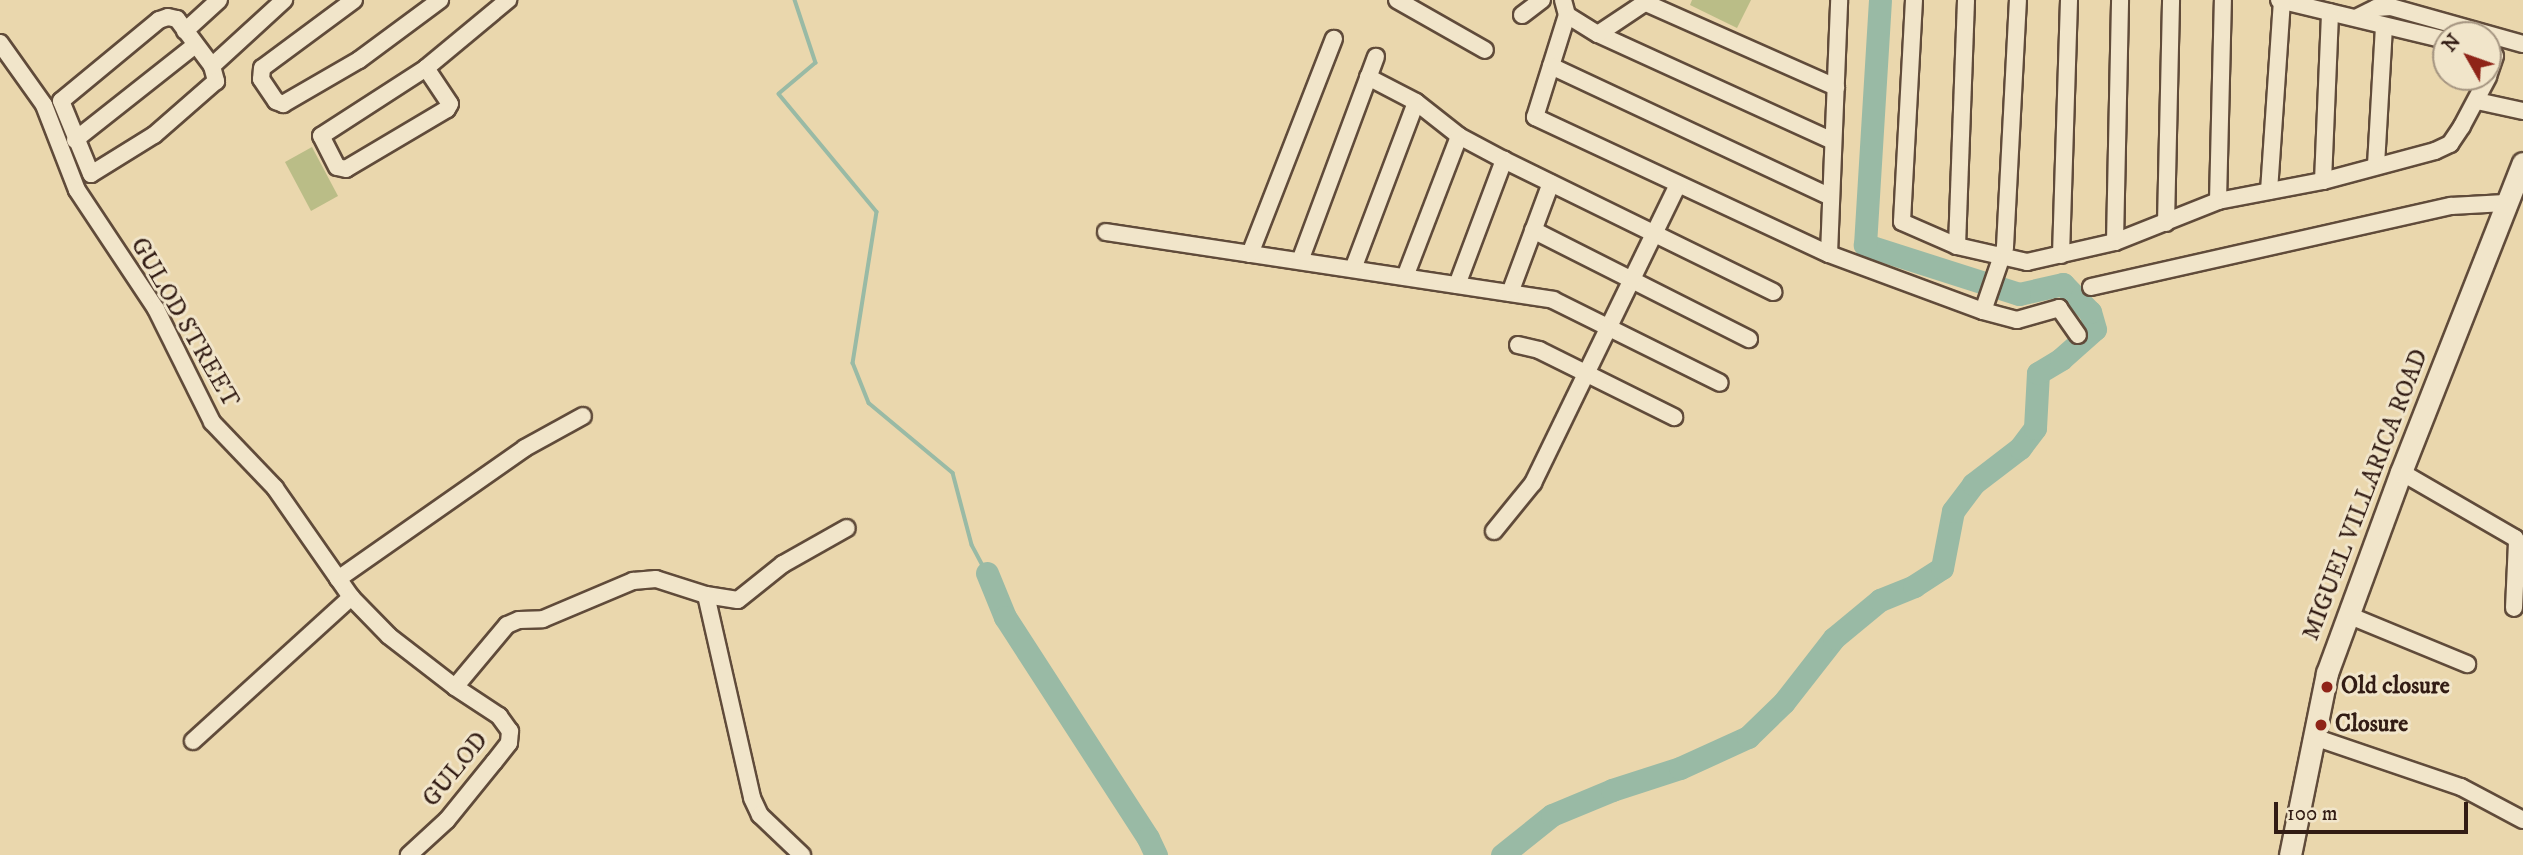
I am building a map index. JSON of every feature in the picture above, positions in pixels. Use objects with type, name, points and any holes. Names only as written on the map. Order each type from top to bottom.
[{"type":"main road","name":"MIGUEL VILLARICA ROAD","points":[[2290,855],[2328,673],[2401,472],[2512,198],[2523,163]]},
{"type":"street","points":[[186,31],[219,0]]},
{"type":"street","points":[[212,66],[284,0]]},
{"type":"street","points":[[354,0],[262,68],[261,79],[271,95],[283,104],[359,60],[440,0]]},
{"type":"street","points":[[426,68],[450,104],[447,109],[346,169],[337,167],[321,136],[426,68],[508,0]]},
{"type":"street","points":[[1397,0],[1425,7],[1485,50]]},
{"type":"street","points":[[1522,15],[1542,0]]},
{"type":"street","points":[[1829,254],[1839,0]]},
{"type":"street","points":[[1913,0],[1902,222],[1957,246],[2002,258],[2027,261],[2115,242],[2218,201],[2322,181],[2435,151],[2450,144],[2482,91]]},
{"type":"street","points":[[1957,246],[1966,0]]},
{"type":"street","points":[[1983,312],[2006,247],[2018,0]]},
{"type":"street","points":[[2061,255],[2069,0]]},
{"type":"street","points":[[2115,242],[2120,0]]},
{"type":"street","points":[[2166,223],[2171,0]]},
{"type":"street","points":[[2218,201],[2224,0]]},
{"type":"street","points":[[1598,34],[1648,1],[1836,87]]},
{"type":"street","points":[[2269,191],[2281,1],[2432,37]]},
{"type":"street","points":[[1833,141],[1598,34],[1565,7],[1535,117],[1829,254],[1983,312],[2017,320],[2059,308],[2078,335]]},
{"type":"street","points":[[2356,18],[2376,8],[2391,7],[2523,44]]},
{"type":"street","points":[[2322,181],[2330,12]]},
{"type":"street","points":[[167,17],[177,19],[194,46],[212,66],[217,76],[213,87],[154,135],[91,174],[61,107],[64,95],[159,20],[167,17]]},
{"type":"street","points":[[2376,165],[2384,27]]},
{"type":"street","points":[[1250,254],[1334,40]]},
{"type":"street","name":"GULOD STREET","points":[[0,43],[44,105],[77,190],[156,309],[212,422],[275,488],[351,597],[389,636],[454,687]]},
{"type":"street","points":[[75,140],[194,46]]},
{"type":"street","points":[[1300,261],[1376,57]]},
{"type":"street","points":[[1551,66],[1831,197]]},
{"type":"street","points":[[1368,77],[1416,102],[1458,136],[1773,292]]},
{"type":"street","points":[[2477,101],[2523,111]]},
{"type":"street","points":[[1353,269],[1416,102]]},
{"type":"street","points":[[1405,277],[1458,136]]},
{"type":"street","points":[[1457,285],[1504,160]]},
{"type":"street","points":[[1510,293],[1551,183]]},
{"type":"street","points":[[1494,531],[1533,484],[1678,184]]},
{"type":"street","points":[[2091,287],[2452,206],[2512,198]]},
{"type":"street","points":[[1533,230],[1749,339]]},
{"type":"street","points":[[1105,232],[1553,300],[1720,383]]},
{"type":"street","points":[[1518,345],[1539,350],[1674,416]]},
{"type":"street","points":[[338,579],[525,449],[583,416]]},
{"type":"street","points":[[2401,472],[2515,538],[2514,608]]},
{"type":"street","points":[[454,687],[507,625],[519,620],[543,619],[633,581],[656,579],[705,595],[738,600],[783,564],[847,527]]},
{"type":"street","points":[[705,595],[731,698],[751,799],[760,815],[802,855]]},
{"type":"street","points":[[193,741],[351,597]]},
{"type":"street","points":[[2348,615],[2467,664]]},
{"type":"street","name":"GULOD","points":[[410,855],[447,820],[509,743],[510,731],[499,716],[454,687]]},
{"type":"street","points":[[2314,737],[2461,787],[2523,820]]},
{"type":"green space","points":[[1692,0],[1751,0],[1737,28],[1690,5]]},
{"type":"green space","points":[[312,147],[338,196],[311,211],[285,162]]},
{"type":"waterway","points":[[795,0],[816,63],[779,94],[877,212],[853,363],[869,403],[953,473],[972,545],[987,573]]},
{"type":"waterway","points":[[1502,855],[1552,815],[1612,790],[1680,768],[1748,737],[1784,702],[1834,638],[1880,600],[1914,586],[1942,568],[1953,511],[1973,484],[2020,448],[2035,428],[2038,373],[2061,359],[2095,329],[2090,312],[2063,284],[2019,294],[1865,245],[1880,0]]},
{"type":"waterway","points":[[987,573],[1005,617],[1148,838],[1156,855]]},
{"type":"place","name":"Old closure","points":[[2327,687]]},
{"type":"place","name":"Closure","points":[[2321,725]]}]
